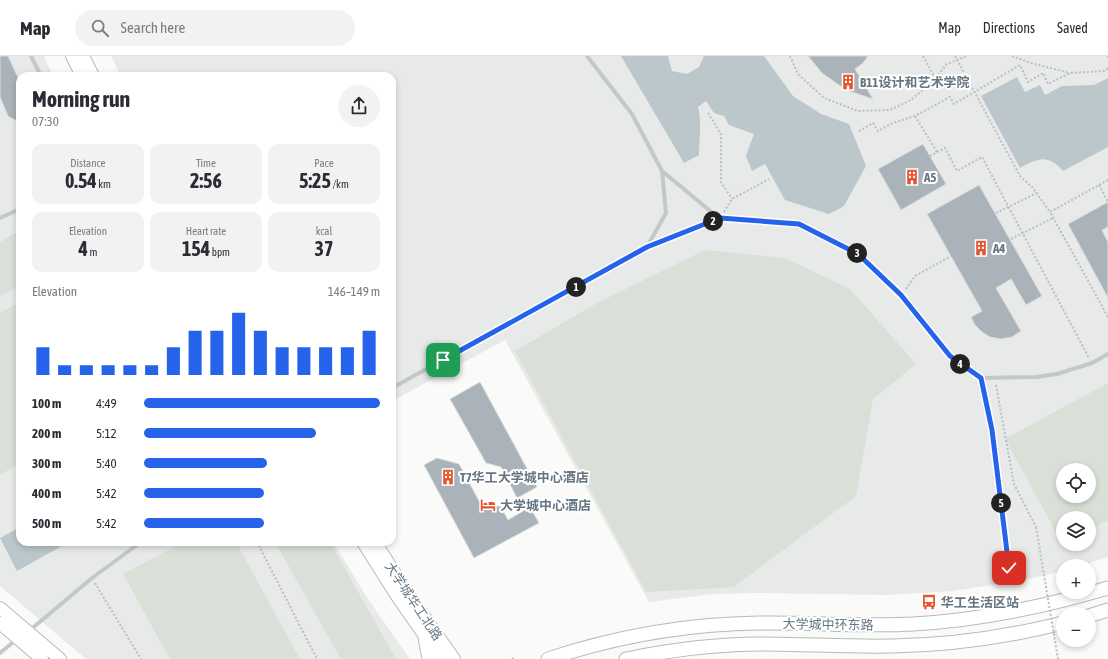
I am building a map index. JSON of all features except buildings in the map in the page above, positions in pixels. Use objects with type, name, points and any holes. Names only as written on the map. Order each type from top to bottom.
[{"type":"main road","points":[[72,56],[80,72]]},
{"type":"main road","points":[[83,56],[91,72]]},
{"type":"main road","name":"大学城华工北路","points":[[366,546],[441,659]]},
{"type":"main road","name":"大学城华工北路","points":[[378,546],[412,601],[454,659]]},
{"type":"main road","name":"大学城中环东路","points":[[548,659],[598,643],[674,628],[733,623],[885,625],[953,621],[1027,610],[1108,588]]},
{"type":"main road","points":[[0,608],[60,659]]},
{"type":"main road","points":[[1096,614],[1108,610]]},
{"type":"main road","points":[[0,623],[42,659]]},
{"type":"main road","name":"大学城中环东路","points":[[626,659],[677,650],[734,645],[892,646],[935,644],[1000,636],[1056,624]]},
{"type":"main road","points":[[425,637],[429,659]]},
{"type":"lane","points":[[31,56],[39,72]]},
{"type":"lane","points":[[587,56],[632,114],[662,171],[666,213],[647,247]]},
{"type":"lane","points":[[662,171],[720,218]]},
{"type":"lane","points":[[0,218],[16,211]]},
{"type":"lane","points":[[396,386],[647,247],[720,218],[799,224],[858,254],[901,295],[950,356],[981,378],[1036,378],[1062,373],[1092,363],[1108,354]]},
{"type":"lane","points":[[0,653],[18,638],[33,629],[92,578],[136,546]]},
{"type":"path","points":[[790,56],[798,74],[824,98],[858,111],[890,110],[911,100],[935,78],[947,64],[966,56]]},
{"type":"path","points":[[923,56],[935,78]]},
{"type":"path","points":[[955,56],[973,92],[1020,176],[1037,193],[1050,212],[1108,317]]},
{"type":"path","points":[[1012,56],[1031,63],[1070,73],[1104,71],[1108,68]]},
{"type":"path","points":[[859,131],[873,123],[878,131],[915,116],[950,97],[954,104],[1020,65],[1028,82],[1043,73],[1048,84],[1070,73]]},
{"type":"path","points":[[708,113],[721,134],[720,182],[732,199]]},
{"type":"path","points":[[915,116],[937,152]]},
{"type":"path","points":[[930,156],[945,148],[957,171],[982,157],[1092,363]]},
{"type":"path","points":[[720,218],[732,199],[769,179]]},
{"type":"path","points":[[1050,212],[1108,180]]},
{"type":"path","points":[[1099,185],[1108,202]]},
{"type":"path","points":[[996,213],[1037,193]]},
{"type":"path","points":[[1010,239],[1053,218]]},
{"type":"path","points":[[901,295],[915,276],[951,256]]},
{"type":"path","points":[[981,378],[992,430],[1009,568]]},
{"type":"path","points":[[995,378],[1014,484],[1036,527],[1058,659]]},
{"type":"path","points":[[259,546],[317,659]]},
{"type":"path","points":[[92,578],[141,659]]},
{"type":"shaded area","points":[[0,56],[44,56],[51,72],[16,72],[16,546],[335,546],[368,599],[410,659],[86,659],[0,586]]},
{"type":"shaded area","points":[[111,56],[1108,56],[1108,557],[1096,561],[1096,559],[1056,559],[1056,573],[1020,581],[952,591],[887,595],[756,593],[712,594],[649,602],[505,340],[396,399],[396,72],[119,72]]},
{"type":"shaded area","points":[[621,56],[668,56],[672,71],[687,74],[699,67],[704,56],[764,56],[793,96],[821,114],[849,124],[866,166],[844,206],[829,214],[785,200],[765,164],[752,171],[746,156],[754,134],[729,125],[724,116],[714,113],[706,101],[698,107],[700,125],[699,155],[684,163]]},
{"type":"shaded area","points":[[1017,77],[1025,92],[1040,85],[1045,95],[1062,86],[1094,85],[1108,78],[1108,147],[1063,171],[1052,162],[1043,159],[1032,162],[1020,168],[981,96]]},
{"type":"shaded area","points":[[16,232],[16,287],[0,297],[0,242]]},
{"type":"shaded area","points":[[705,250],[785,258],[850,289],[916,364],[873,399],[856,496],[734,587],[646,592],[515,351],[597,303]]},
{"type":"shaded area","points":[[16,304],[16,465],[0,475],[0,313]]},
{"type":"shaded area","points":[[1108,383],[1108,520],[1096,527],[1096,511],[1056,511],[1056,532],[1005,439]]},
{"type":"shaded area","points":[[16,529],[16,546],[62,546],[17,571],[0,538]]},
{"type":"shaded area","points":[[176,546],[238,546],[300,659],[170,659],[123,574]]},
{"type":"shaded area","points":[[277,546],[332,546],[396,659],[341,659]]},
{"type":"place","name":"B11设计和艺术学院","points":[[848,82]]},
{"type":"place","name":"A5","points":[[912,177]]},
{"type":"place","name":"A4","points":[[981,248]]},
{"type":"place","name":"T7华工大学城中心酒店","points":[[448,477]]},
{"type":"place","name":"大学城中心酒店","points":[[488,505]]},
{"type":"place","name":"华工生活区站","points":[[929,602]]},
{"type":"route","points":[[443,360],[647,247],[720,218],[799,224],[858,254],[901,295],[950,356],[981,378],[992,430],[1009,568]]}]
